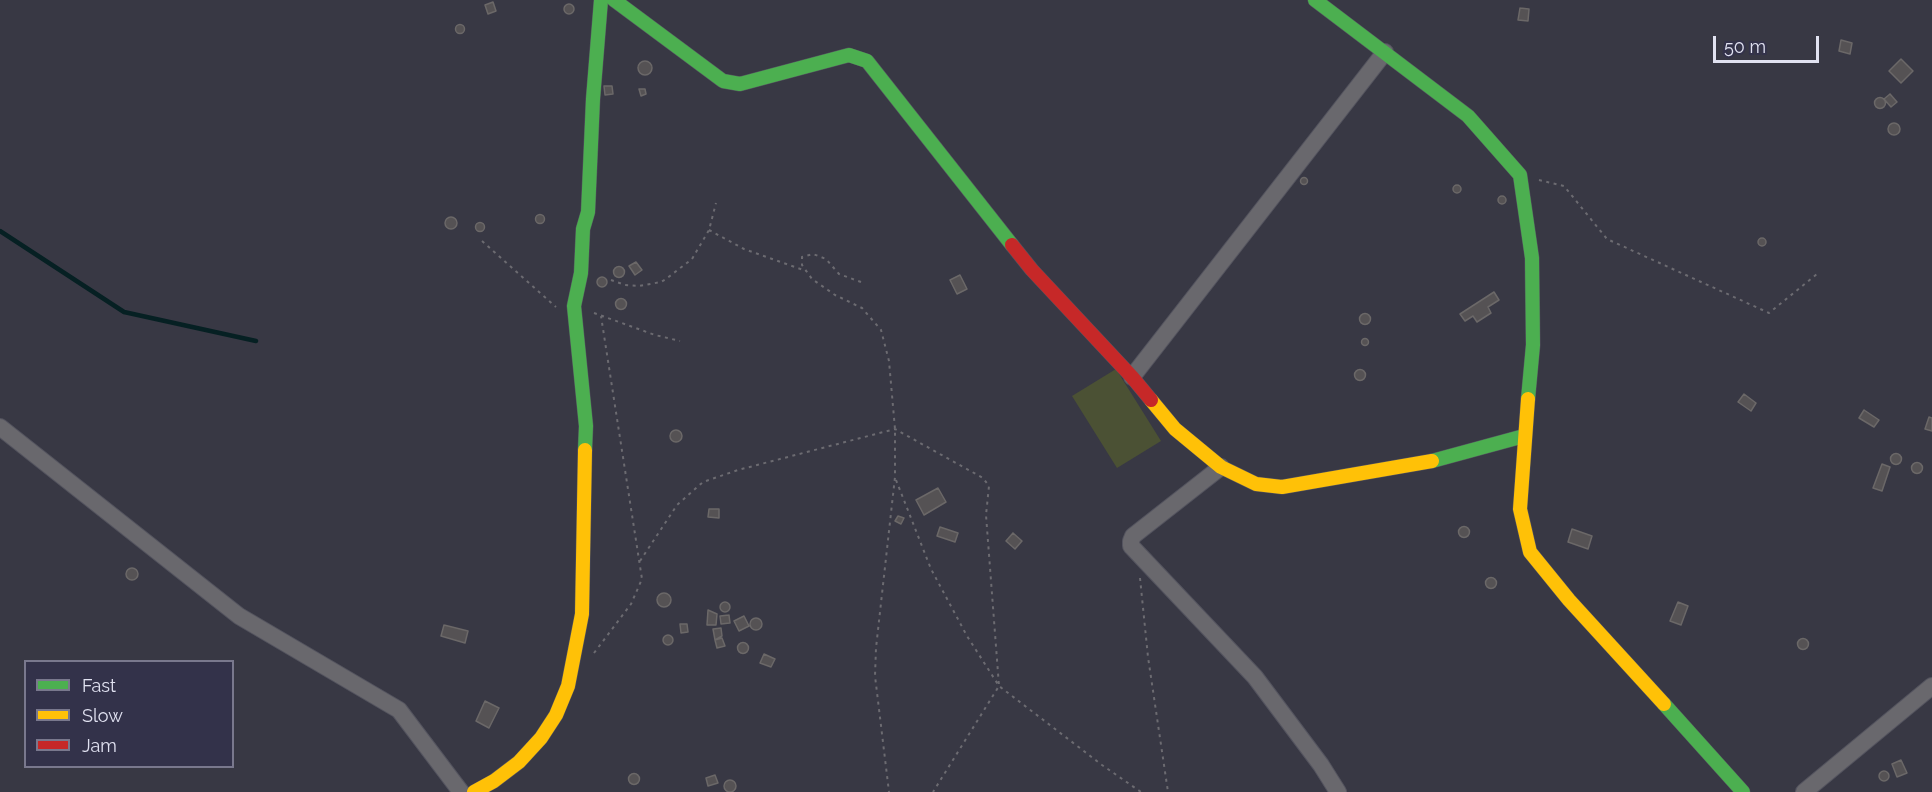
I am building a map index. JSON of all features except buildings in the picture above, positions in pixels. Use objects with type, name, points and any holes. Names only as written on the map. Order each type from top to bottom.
[{"type":"street","points":[[474,792],[494,781],[519,762],[541,738],[556,715],[568,686],[582,614],[586,426],[574,306],[582,273],[583,229],[588,212],[593,99],[601,0]]},
{"type":"street","points":[[614,0],[723,81],[740,84],[849,55],[867,61],[1032,270],[1132,377],[1174,429],[1221,467],[1256,484],[1282,487],[1364,474],[1452,457],[1524,436]]},
{"type":"street","points":[[1315,0],[1468,117],[1520,175],[1532,258],[1533,345],[1520,509],[1530,552],[1569,600],[1743,792]]},
{"type":"street","points":[[1132,377],[1385,52]]},
{"type":"street","points":[[0,427],[239,616],[399,710],[460,792]]},
{"type":"street","points":[[1221,467],[1133,536],[1131,546],[1255,677],[1321,765],[1338,792]]},
{"type":"street","points":[[1804,792],[1932,686]]},
{"type":"path","points":[[1520,175],[1564,186],[1607,239],[1770,313],[1817,274]]},
{"type":"path","points":[[611,280],[624,285],[639,286],[661,282],[692,259],[709,230],[716,203]]},
{"type":"path","points":[[709,230],[744,249],[806,271]]},
{"type":"path","points":[[482,241],[576,324]]},
{"type":"path","points":[[861,282],[839,274],[826,259],[813,254],[802,257],[802,265],[812,279],[862,308],[881,330],[889,361],[895,477],[876,648],[875,676],[889,792]]},
{"type":"path","points":[[574,306],[680,341]]},
{"type":"path","points":[[593,655],[631,604],[642,579],[601,316]]},
{"type":"path","points":[[640,561],[677,505],[703,482],[738,470],[894,429],[983,478],[989,486],[986,525],[999,686],[933,792]]},
{"type":"path","points":[[895,477],[931,569],[967,636],[999,686],[1141,792]]},
{"type":"path","points":[[1138,554],[1149,657],[1168,792]]},
{"type":"green space","points":[[1116,369],[1161,441],[1117,468],[1072,396]]},
{"type":"waterway","points":[[0,231],[124,312],[256,341]]},
{"type":"traffic: fast","points":[[585,450],[586,426],[574,306],[581,273],[583,229],[588,212],[593,99],[601,0]]},
{"type":"traffic: fast","points":[[614,0],[723,81],[740,84],[849,55],[867,61],[1012,245]]},
{"type":"traffic: fast","points":[[1315,0],[1468,116],[1520,175],[1532,258],[1533,345],[1528,399]]},
{"type":"traffic: fast","points":[[1432,461],[1524,436]]},
{"type":"traffic: fast","points":[[1664,704],[1743,792]]},
{"type":"traffic: slow","points":[[1528,399],[1520,509],[1530,552],[1569,600],[1664,704]]},
{"type":"traffic: slow","points":[[1151,400],[1175,429],[1221,467],[1256,484],[1282,487],[1432,461]]},
{"type":"traffic: slow","points":[[474,792],[494,781],[519,762],[541,738],[556,715],[568,686],[582,614],[585,450]]},
{"type":"traffic: jam","points":[[1012,245],[1032,270],[1151,400]]}]
